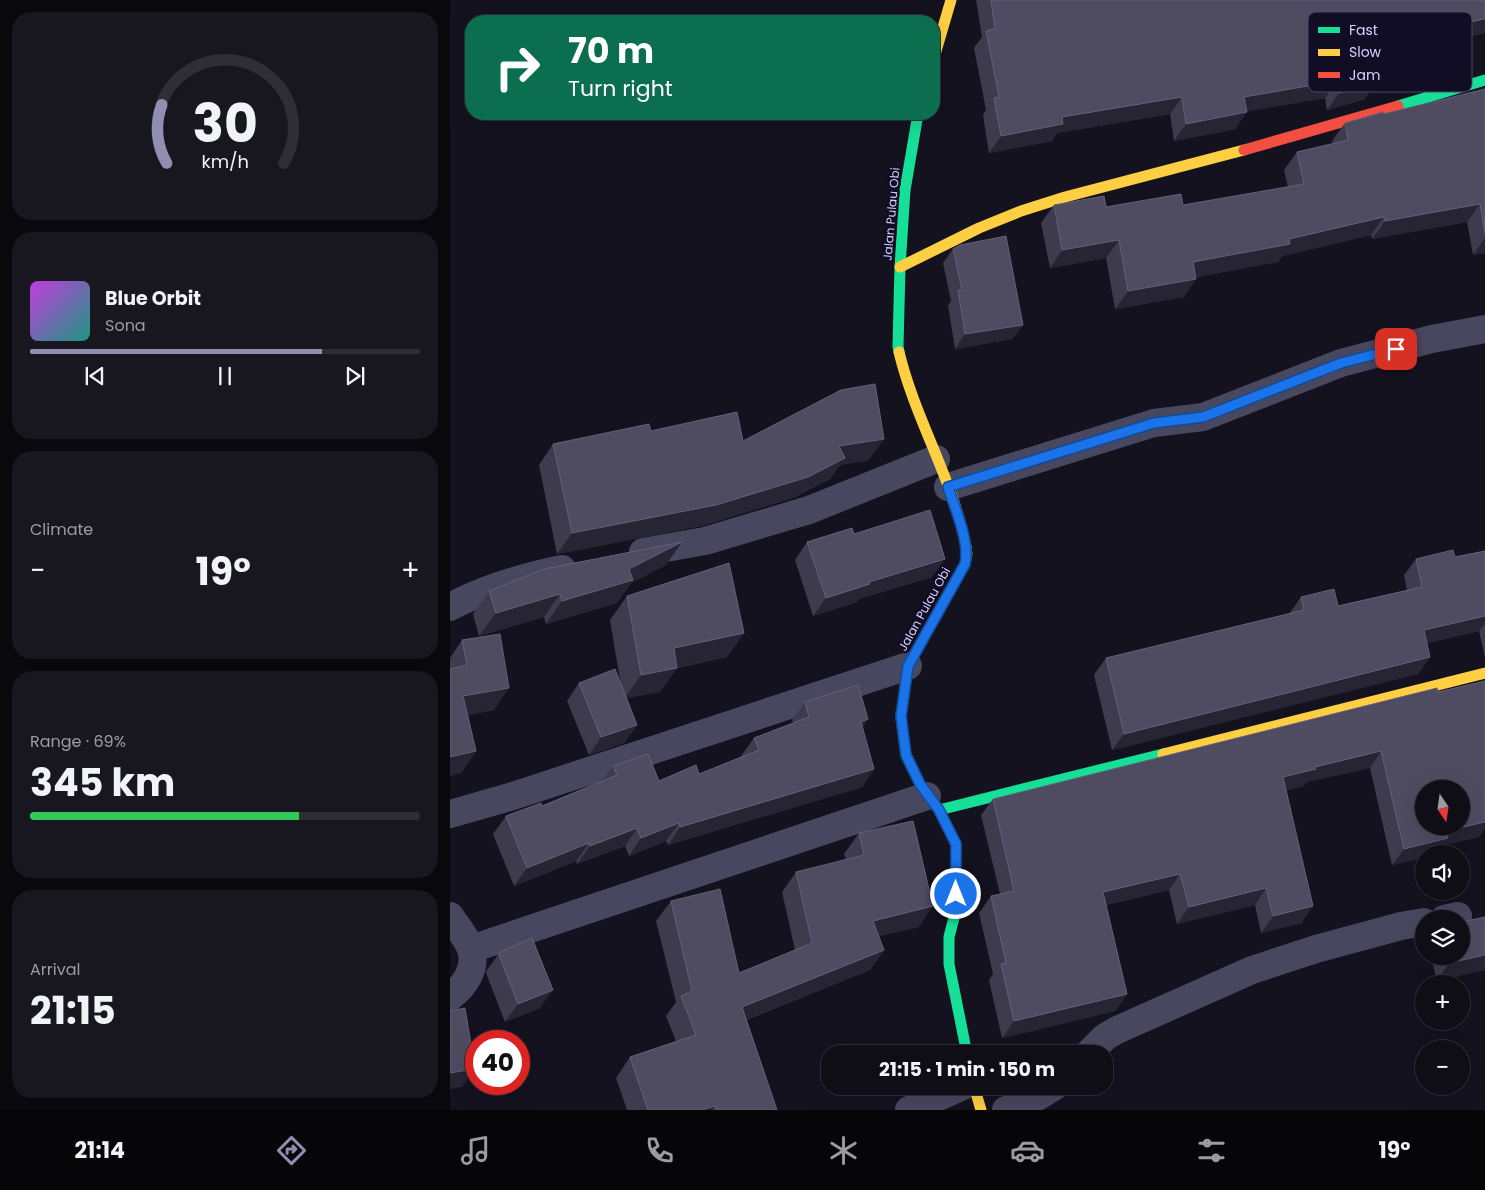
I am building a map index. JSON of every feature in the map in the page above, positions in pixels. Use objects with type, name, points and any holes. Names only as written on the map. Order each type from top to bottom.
[{"type":"street","points":[[940,38],[951,0]]},
{"type":"street","points":[[1472,84],[1485,80]]},
{"type":"street","points":[[900,267],[979,228],[1021,210],[1268,144],[1444,92]]},
{"type":"street","name":"Jalan Pulau Obi","points":[[917,120],[905,190],[900,267],[898,346],[906,376],[948,487],[967,554],[965,564],[908,666],[901,716],[906,755],[920,784],[956,844],[956,910],[949,937],[949,964],[965,1045]]},
{"type":"street","points":[[948,487],[1154,423],[1203,417],[1341,363],[1432,339],[1485,329]]},
{"type":"street","points":[[616,558],[704,541],[809,510],[936,459]]},
{"type":"street","points":[[450,607],[524,577],[589,564]]},
{"type":"street","points":[[450,814],[514,796],[908,666]]},
{"type":"street","points":[[471,949],[933,803],[1485,673]]},
{"type":"street","points":[[450,916],[471,949],[473,964],[467,979],[458,991],[450,996]]},
{"type":"street","points":[[1098,1045],[1117,1030],[1252,970],[1316,949],[1415,924]]},
{"type":"street","points":[[909,1110],[943,1095]]},
{"type":"street","points":[[977,1095],[981,1110]]},
{"type":"street","points":[[1006,1110],[1024,1105],[1040,1095]]},
{"type":"building","points":[[991,0],[1485,0],[1485,19],[1472,22],[1472,12],[1308,12],[1308,86],[1244,97],[1247,112],[1186,124],[1182,97],[1062,117],[1063,124],[1001,136],[994,98],[999,97],[986,31],[995,29]]},
{"type":"building","points":[[1485,89],[1485,233],[1480,204],[1385,221],[1384,217],[1289,239],[1290,244],[1193,262],[1196,279],[1128,291],[1119,240],[1062,250],[1054,205],[1104,196],[1106,207],[1181,194],[1183,205],[1304,184],[1297,152],[1348,140],[1345,123],[1383,112],[1384,114]]},
{"type":"building","points":[[1006,236],[1023,325],[965,334],[958,290],[962,290],[953,249],[960,245]]},
{"type":"building","points":[[875,384],[884,439],[839,446],[845,458],[808,477],[716,505],[572,533],[553,444],[649,424],[651,431],[737,412],[743,441],[841,390]]},
{"type":"building","points":[[930,510],[945,559],[869,582],[870,584],[826,598],[807,542],[852,528],[854,534]]},
{"type":"building","points":[[682,542],[629,569],[633,580],[562,601],[560,594],[496,613],[489,591],[544,569]]},
{"type":"building","points":[[1453,550],[1455,557],[1485,551],[1485,616],[1424,630],[1430,657],[1124,734],[1106,658],[1304,610],[1301,597],[1334,589],[1338,606],[1422,587],[1416,559]]},
{"type":"building","points":[[729,563],[744,633],[674,648],[677,668],[641,675],[627,596]]},
{"type":"building","points":[[500,634],[509,688],[463,696],[476,751],[450,757],[450,669],[467,665],[462,640]]},
{"type":"building","points":[[615,669],[637,725],[601,737],[579,683]]},
{"type":"building","points":[[1485,681],[1485,822],[1470,825],[1470,780],[1415,780],[1415,835],[1447,835],[1448,838],[1404,849],[1381,751],[1283,777],[1313,906],[1273,916],[1266,888],[1189,907],[1180,874],[1103,892],[1127,994],[1014,1021],[1001,964],[1006,963],[991,896],[1014,891],[993,799],[1437,688],[1438,692]]},
{"type":"building","points":[[858,685],[868,719],[861,722],[874,769],[680,827],[679,823],[641,838],[637,828],[590,846],[589,843],[527,868],[506,816],[541,803],[542,806],[617,775],[613,766],[648,754],[659,781],[696,765],[699,774],[759,750],[754,738],[809,717],[805,702]]},
{"type":"building","points":[[913,821],[933,906],[873,921],[884,950],[742,1007],[777,1110],[716,1110],[715,1106],[702,1110],[648,1110],[630,1057],[696,1035],[681,996],[692,991],[671,901],[720,889],[739,973],[812,943],[796,872],[864,855],[859,833]]},
{"type":"building","points":[[1485,917],[1485,955],[1470,958],[1470,920]]},
{"type":"building","points":[[532,938],[553,990],[518,1004],[499,955],[500,952]]},
{"type":"building","points":[[465,1008],[469,1030],[465,1030],[465,1071],[450,1073],[450,1011]]},
{"type":"traffic: fast","points":[[1472,84],[1485,80]]},
{"type":"traffic: fast","points":[[1398,106],[1445,92]]},
{"type":"traffic: fast","points":[[899,352],[900,267],[905,190],[917,120]]},
{"type":"traffic: fast","points":[[965,1045],[949,964],[949,937],[956,910],[956,844],[939,810],[920,784],[906,755],[901,717],[908,666],[965,564],[966,547]]},
{"type":"traffic: fast","points":[[939,810],[1163,754]]},
{"type":"traffic: slow","points":[[940,38],[951,0]]},
{"type":"traffic: slow","points":[[900,267],[979,228],[1021,211],[1065,197],[1244,150]]},
{"type":"traffic: slow","points":[[899,352],[914,401],[952,497],[966,547]]},
{"type":"traffic: slow","points":[[1163,754],[1485,673]]},
{"type":"traffic: slow","points":[[977,1095],[981,1110]]},
{"type":"traffic: jam","points":[[1244,150],[1398,106]]},
{"type":"route","points":[[956,894],[956,844],[939,810],[920,784],[906,755],[901,716],[908,666],[965,564],[967,554],[964,538],[948,487],[1154,423],[1203,417],[1341,363],[1396,349]]}]
